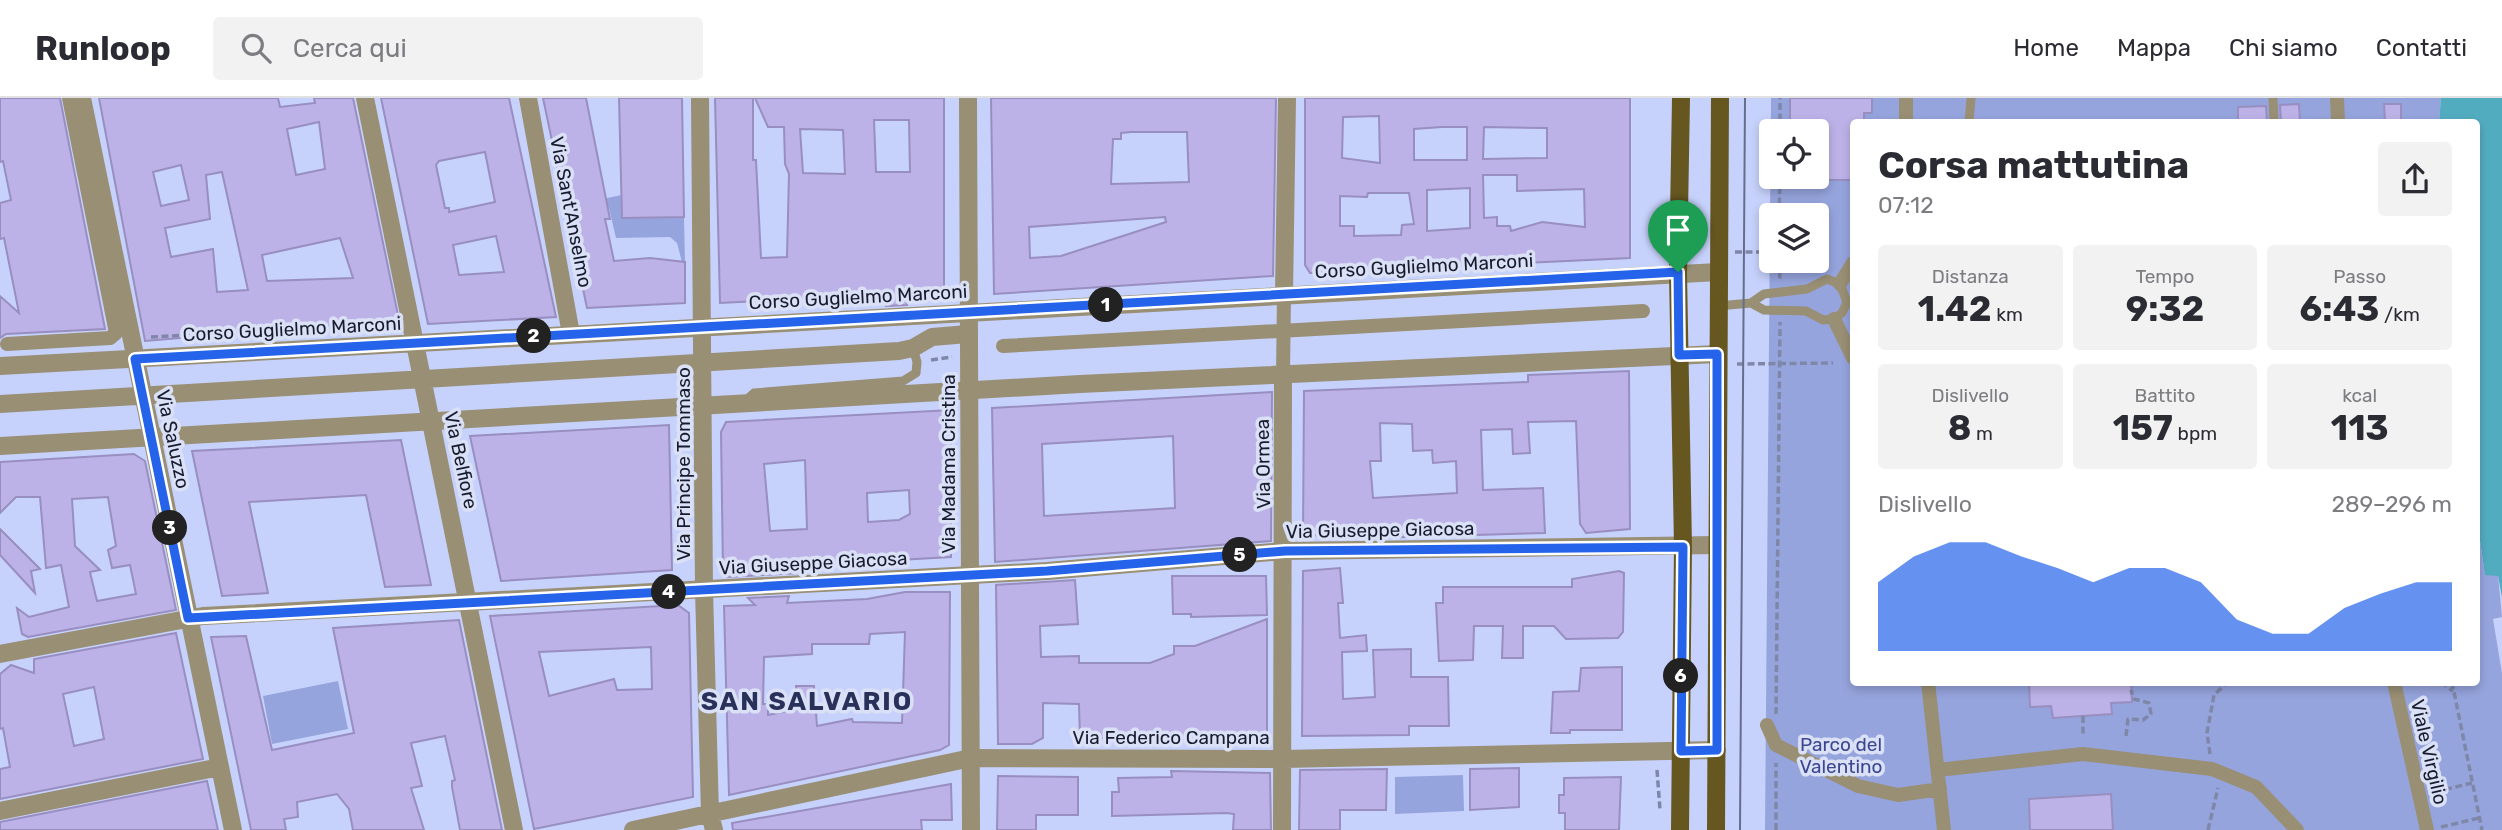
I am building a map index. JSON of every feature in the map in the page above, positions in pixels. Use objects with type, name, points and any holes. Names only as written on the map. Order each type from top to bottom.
[{"type":"main road","points":[[1680,830],[1683,547],[1678,272],[1681,98]]},
{"type":"main road","points":[[1716,830],[1720,98]]},
{"type":"street","points":[[7,344],[124,336],[69,98]]},
{"type":"street","name":"Via Saluzzo","points":[[82,98],[124,336],[135,359],[233,830]]},
{"type":"street","name":"Via Belfiore","points":[[365,98],[514,830]]},
{"type":"street","name":"Via Sant'Anselmo","points":[[528,98],[570,334]]},
{"type":"street","name":"Via Principe Tommaso","points":[[700,98],[704,590],[712,822]]},
{"type":"street","name":"Via Madama Cristina","points":[[968,98],[971,830]]},
{"type":"street","name":"Via Ormea","points":[[1282,830],[1285,551],[1283,330],[1287,98]]},
{"type":"street","points":[[1906,98],[1906,119]]},
{"type":"street","points":[[2337,98],[2338,119]]},
{"type":"street","points":[[1840,284],[1850,268]]},
{"type":"street","name":"Corso Guglielmo Marconi","points":[[0,366],[1678,272],[1718,272]]},
{"type":"street","points":[[1003,346],[1643,311]]},
{"type":"street","points":[[1834,319],[1850,352]]},
{"type":"street","points":[[0,404],[913,348],[932,337],[968,334]]},
{"type":"street","points":[[0,446],[968,390],[1717,354]]},
{"type":"street","name":"Via Giuseppe Giacosa","points":[[0,654],[188,618],[969,574],[1285,551],[1716,545]]},
{"type":"street","points":[[1928,686],[1944,830]]},
{"type":"street","name":"Viale Virgilio","points":[[2395,686],[2419,796],[2432,829]]},
{"type":"street","points":[[1767,724],[1776,745],[1858,786],[1898,795],[1940,789]]},
{"type":"street","name":"Via Federico Campana","points":[[633,830],[712,822],[971,758],[1283,759],[1717,750]]},
{"type":"street","points":[[1938,770],[2083,754],[2217,771],[2256,787],[2297,830]]},
{"type":"street","points":[[0,811],[219,767]]},
{"type":"lane","points":[[1969,119],[1970,98]]},
{"type":"lane","points":[[2273,98],[2274,119]]},
{"type":"lane","points":[[1718,306],[1751,303],[1764,294],[1807,289],[1821,280],[1840,284],[1847,302],[1842,313],[1834,319],[1823,320],[1806,311],[1764,310],[1751,303]]},
{"type":"lane","points":[[743,403],[754,393],[903,381],[916,373],[917,362],[913,348]]},
{"type":"path","points":[[1780,98],[1780,119]]},
{"type":"path","points":[[1779,273],[1780,293]]},
{"type":"path","points":[[1776,830],[1780,311]]},
{"type":"path","points":[[124,336],[395,324],[397,317]]},
{"type":"path","points":[[1751,364],[1833,363]]},
{"type":"path","points":[[2208,830],[2217,771],[2207,733],[2214,695],[2224,686]]},
{"type":"path","points":[[2447,686],[2454,691]]},
{"type":"path","points":[[2453,686],[2482,830]]},
{"type":"path","points":[[2126,736],[2127,719],[2143,720],[2151,714],[2149,703],[2134,699],[2132,691]]},
{"type":"path","points":[[2082,716],[2083,734]]},
{"type":"path","points":[[1654,766],[1660,776],[1660,818]]},
{"type":"path","points":[[2419,796],[2472,783]]},
{"type":"path","points":[[2432,829],[2479,818]]},
{"type":"green space","name":"Parco del Valentino","points":[[1771,98],[2441,98],[2439,119],[1850,119],[1850,686],[2480,686],[2480,541],[2485,575],[2498,575],[2502,617],[2493,619],[2502,673],[2502,830],[1765,830],[1770,273],[1829,273],[1829,203],[1770,203],[1770,189],[1829,189],[1829,119],[1771,119]]},
{"type":"green space","points":[[622,195],[623,218],[684,217],[685,263],[682,262],[677,243],[670,237],[616,238],[609,208],[604,208],[602,199]]},
{"type":"green space","points":[[338,681],[348,729],[272,744],[263,696]]},
{"type":"green space","points":[[1463,775],[1464,811],[1395,814],[1395,777]]},
{"type":"shaded area","points":[[2441,98],[2502,98],[2502,597],[2498,576],[2485,575],[2480,541],[2480,119],[2439,119]]},
{"type":"building","points":[[0,98],[60,98],[105,329],[6,334],[0,338],[0,296],[19,313],[4,238],[0,239],[0,203],[11,200],[3,161],[0,162]]},
{"type":"building","points":[[99,98],[278,98],[280,107],[315,103],[314,98],[353,98],[399,320],[145,341]],"holes":[[[319,122],[325,169],[296,175],[287,129]],[[181,165],[189,200],[161,206],[153,172]],[[222,172],[248,290],[217,292],[213,249],[171,257],[165,228],[210,219],[206,175]],[[340,238],[353,278],[267,281],[262,255]]]},
{"type":"building","points":[[381,98],[509,98],[556,317],[428,324]],"holes":[[[485,152],[495,202],[449,212],[449,208],[445,208],[436,165],[439,161]],[[496,236],[504,272],[459,275],[453,245]]]},
{"type":"building","points":[[543,98],[586,98],[610,219],[605,219],[614,261],[650,258],[685,262],[685,303],[587,308]]},
{"type":"building","points":[[619,98],[682,98],[684,217],[622,218]]},
{"type":"building","points":[[715,98],[753,98],[753,160],[756,160],[761,258],[787,257],[789,174],[785,164],[784,127],[768,127],[755,98],[944,98],[944,290],[906,293],[907,305],[886,306],[884,295],[720,303]],"holes":[[[874,120],[909,120],[910,172],[876,172]],[[800,129],[843,130],[845,174],[803,173]]]},
{"type":"building","points":[[991,98],[1276,98],[1273,276],[994,294]],"holes":[[[1187,132],[1189,182],[1111,184],[1113,139],[1121,139],[1121,133]],[[1165,217],[1166,222],[1061,256],[1030,258],[1029,227]]]},
{"type":"building","points":[[1305,98],[1630,98],[1630,258],[1310,273],[1305,265]],"holes":[[[1379,116],[1380,163],[1342,158],[1343,117]],[[1467,127],[1467,160],[1414,160],[1414,129]],[[1484,127],[1547,128],[1547,158],[1483,159]],[[1483,175],[1517,175],[1517,191],[1584,189],[1585,227],[1542,222],[1511,231],[1510,226],[1497,226],[1497,217],[1484,218]],[[1470,188],[1470,228],[1427,231],[1427,190]],[[1368,193],[1409,193],[1414,224],[1402,225],[1401,235],[1354,236],[1354,226],[1340,226],[1340,196],[1367,197]]]},
{"type":"building","points":[[1790,98],[1872,98],[1872,113],[1864,113],[1864,119],[1850,119],[1850,180],[1829,180],[1829,119],[1790,119]]},
{"type":"building","points":[[2299,104],[2300,119],[2281,119],[2280,105]]},
{"type":"building","points":[[2384,104],[2401,104],[2401,119],[2385,119]]},
{"type":"building","points":[[2266,106],[2267,119],[2238,119],[2238,107]]},
{"type":"building","points":[[1629,371],[1630,529],[1586,533],[1580,524],[1576,421],[1528,422],[1530,453],[1513,454],[1512,429],[1481,430],[1483,490],[1543,488],[1545,533],[1375,538],[1375,533],[1303,536],[1304,391],[1528,382],[1528,375]],"holes":[[[1380,423],[1412,424],[1413,451],[1432,450],[1433,463],[1456,461],[1457,493],[1373,498],[1370,461],[1381,461]]]},
{"type":"building","points":[[1272,392],[1271,541],[995,562],[992,408]],"holes":[[[1173,436],[1175,508],[1044,516],[1042,444]]]},
{"type":"building","points":[[951,410],[951,557],[809,565],[799,573],[727,577],[723,572],[721,432],[726,422]],"holes":[[[805,460],[807,529],[770,531],[764,464]],[[909,490],[910,514],[899,520],[868,522],[867,493]]]},
{"type":"building","points":[[669,425],[672,570],[501,581],[470,436]]},
{"type":"building","points":[[401,440],[431,585],[385,587],[366,495],[249,502],[268,593],[222,596],[192,451]]},
{"type":"building","points":[[134,454],[145,461],[176,610],[28,637],[22,634],[17,608],[29,617],[69,607],[61,565],[46,568],[40,497],[16,497],[0,513],[0,462]],"holes":[[[108,497],[116,546],[108,550],[112,568],[130,565],[136,594],[97,601],[90,572],[100,570],[75,546],[72,499]]]},
{"type":"building","points":[[0,529],[40,569],[31,571],[35,593],[0,555]]},
{"type":"building","points":[[1340,568],[1343,603],[1338,603],[1340,638],[1366,635],[1367,651],[1342,652],[1343,699],[1375,697],[1373,650],[1411,649],[1411,677],[1448,677],[1449,726],[1409,726],[1409,735],[1302,736],[1303,571]]},
{"type":"building","points":[[1619,571],[1624,573],[1623,632],[1618,638],[1566,639],[1554,626],[1523,626],[1523,658],[1502,658],[1503,626],[1474,626],[1473,660],[1439,661],[1436,603],[1443,603],[1443,587],[1572,587],[1572,579]]},
{"type":"building","points":[[1172,576],[1266,576],[1267,615],[1191,617],[1191,614],[1173,614]]},
{"type":"building","points":[[1075,580],[1078,624],[1040,626],[1041,657],[1079,656],[1079,663],[1150,663],[1174,654],[1174,646],[1195,646],[1267,619],[1267,740],[1080,738],[1079,704],[1043,703],[1043,738],[1032,744],[998,744],[996,585]]},
{"type":"building","points":[[905,592],[950,592],[949,745],[940,750],[729,795],[724,606],[755,605],[748,598],[789,596],[787,603],[867,599]],"holes":[[[905,632],[902,723],[853,722],[852,719],[817,726],[814,686],[796,686],[798,709],[768,715],[768,704],[763,704],[764,657],[812,654],[812,644],[869,644],[870,634]]]},
{"type":"building","points":[[678,605],[689,613],[693,797],[534,829],[490,616]],"holes":[[[651,647],[652,689],[617,690],[614,679],[549,696],[539,652]]]},
{"type":"building","points":[[459,620],[502,830],[460,830],[452,787],[452,781],[455,780],[445,736],[411,743],[422,786],[411,788],[424,830],[353,830],[349,809],[337,794],[297,802],[298,817],[284,819],[286,830],[251,830],[211,637],[246,636],[272,750],[354,733],[333,628]]},
{"type":"building","points":[[176,633],[203,759],[0,799],[0,769],[10,767],[3,728],[0,729],[0,674],[11,665],[34,673],[34,659]],"holes":[[[94,687],[104,739],[74,746],[63,694]]]},
{"type":"building","points":[[1622,667],[1622,730],[1570,730],[1570,733],[1551,733],[1553,692],[1579,691],[1581,668]]},
{"type":"building","points":[[2029,686],[2131,686],[2132,702],[2111,703],[2112,714],[2053,718],[2051,706],[2030,707]]},
{"type":"building","points":[[1519,768],[1519,807],[1470,810],[1470,769]]},
{"type":"building","points":[[1387,769],[1386,810],[1340,810],[1340,830],[1299,830],[1300,770]]},
{"type":"building","points":[[1171,771],[1270,773],[1271,830],[1233,830],[1234,814],[1227,813],[1112,816],[1112,792],[1119,792],[1118,778],[1172,777]]},
{"type":"building","points":[[998,776],[1078,777],[1078,815],[1036,815],[1036,830],[997,830]]},
{"type":"building","points":[[1621,777],[1619,830],[1565,830],[1565,813],[1559,813],[1559,795],[1564,795],[1564,778]]},
{"type":"building","points":[[207,781],[218,830],[0,830],[0,822]]},
{"type":"building","points":[[951,784],[952,820],[921,820],[922,830],[733,830],[732,823]]},
{"type":"building","points":[[2111,794],[2113,830],[2030,830],[2029,799]]},
{"type":"tram line","points":[[1740,830],[1745,98]]},
{"type":"district","name":"SAN SALVARIO","points":[[807,701]]},
{"type":"route","points":[[1678,272],[1679,355],[1717,354],[1717,750],[1681,751],[1683,547],[1285,551],[1047,571],[188,618],[135,359],[1641,276],[1678,272]]}]
